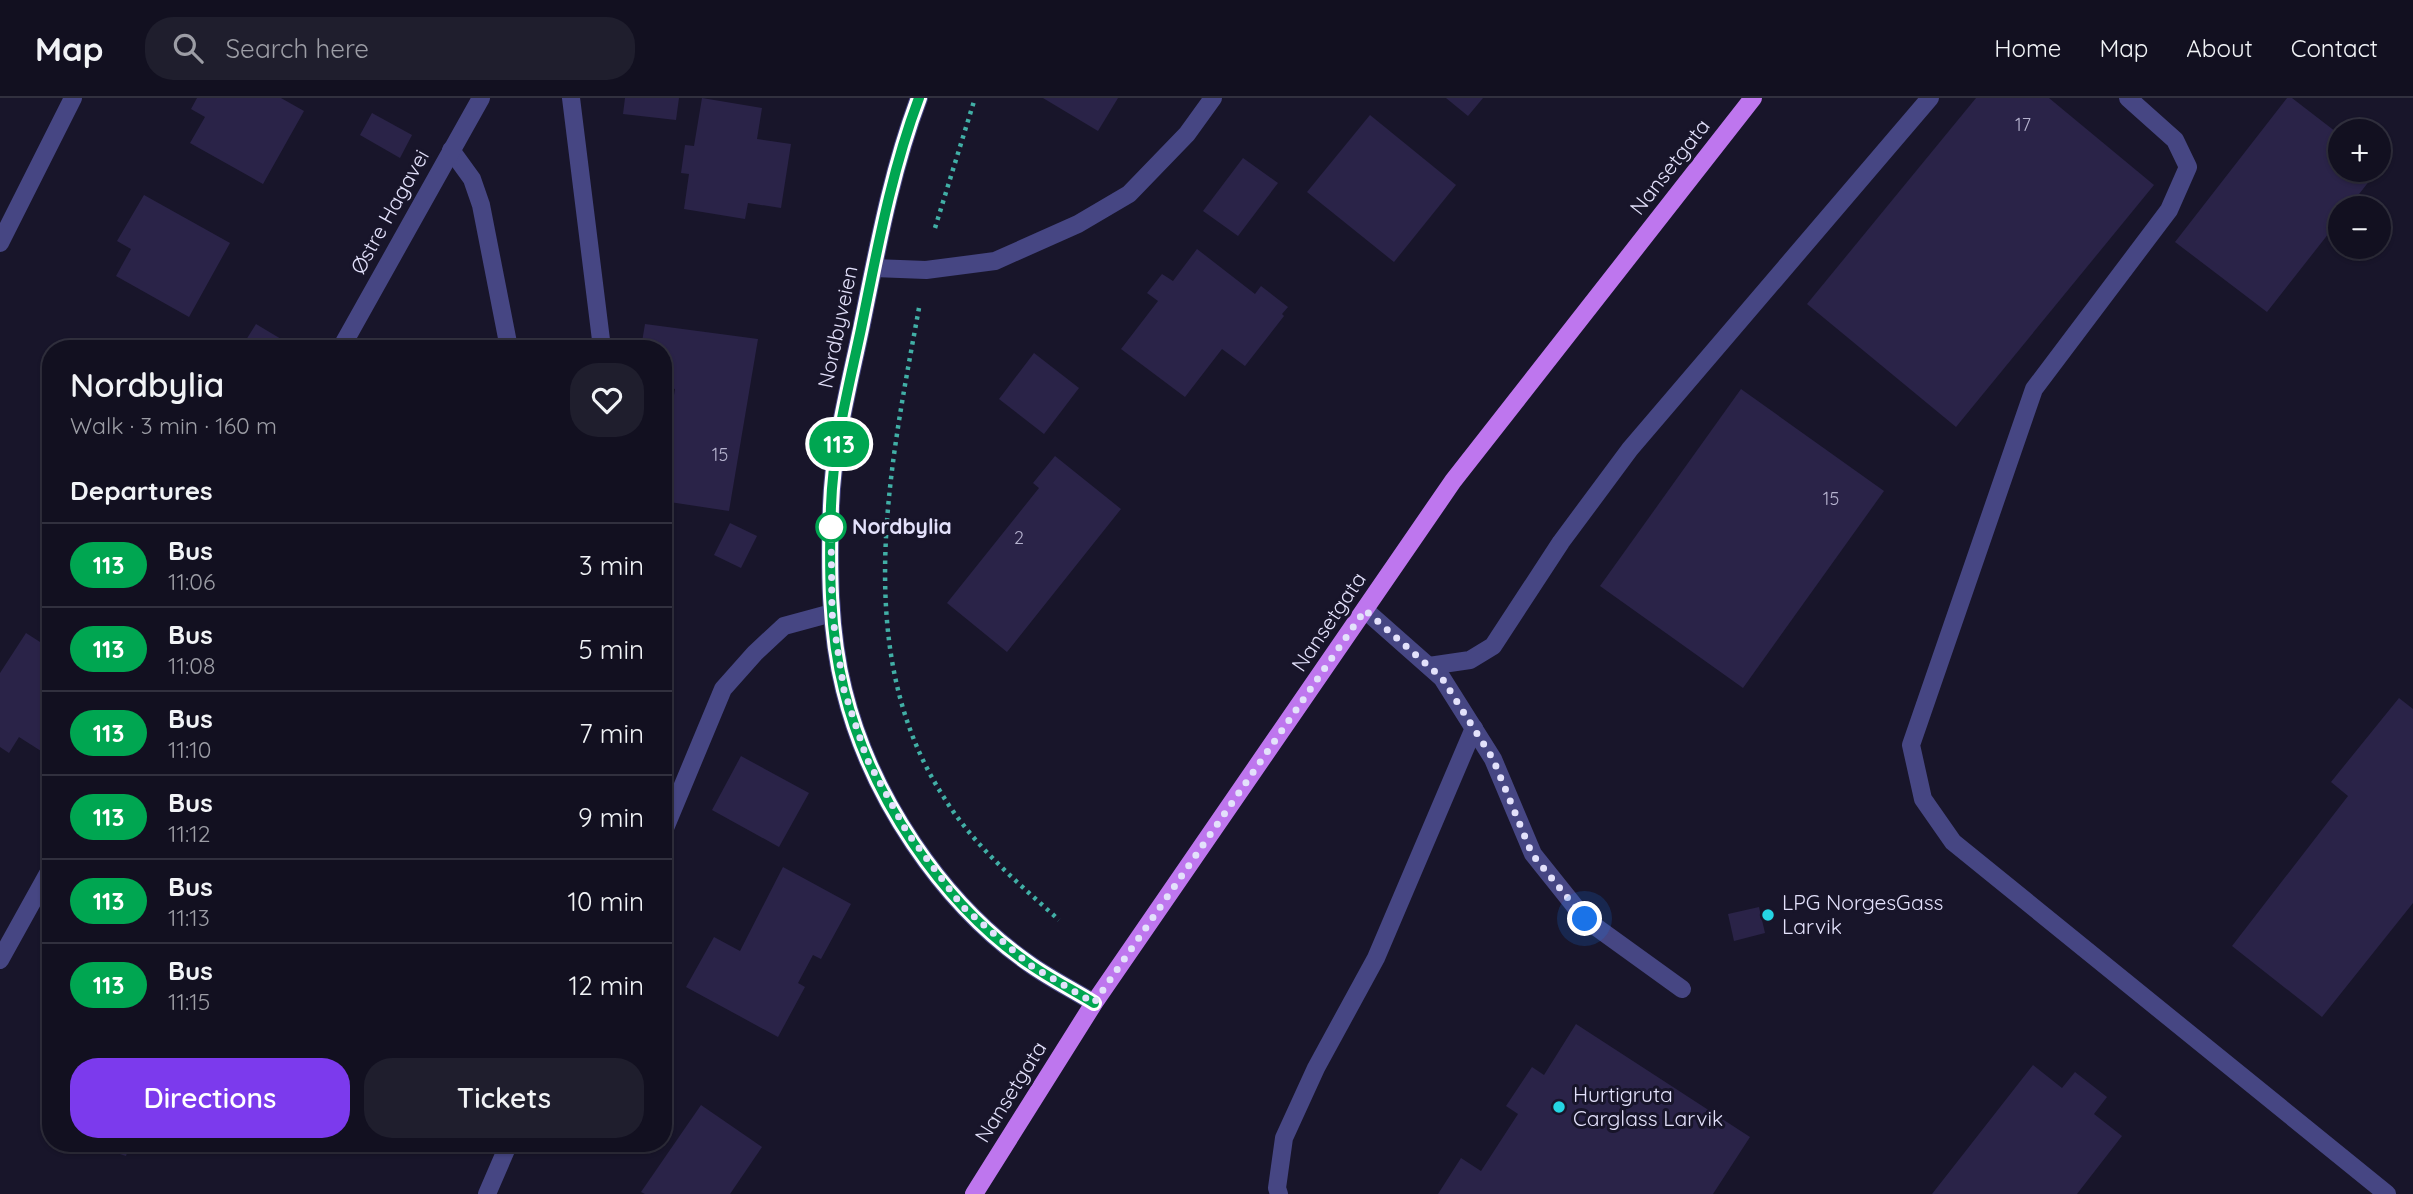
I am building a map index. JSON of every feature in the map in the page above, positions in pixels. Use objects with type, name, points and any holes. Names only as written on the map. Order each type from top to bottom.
[{"type":"main road","name":"Nansetgata","points":[[974,1194],[1094,1003],[1453,481],[1753,98]]},
{"type":"street","points":[[0,243],[73,98]]},
{"type":"street","name":"Østre Hagavei","points":[[345,340],[481,98]]},
{"type":"street","points":[[571,98],[601,340]]},
{"type":"street","name":"Nordbyveien","points":[[919,98],[905,136],[874,268],[844,410],[831,503],[832,613],[844,690],[867,759],[907,832],[962,906],[1030,965],[1094,1003]]},
{"type":"street","points":[[874,268],[926,270],[995,261],[1078,224],[1129,194],[1187,134],[1213,98]]},
{"type":"street","points":[[1429,666],[1470,660],[1493,646],[1561,542],[1630,449],[1930,98]]},
{"type":"street","points":[[2128,98],[2175,140],[2188,167],[2169,210],[2034,388],[1911,745],[1923,799],[1953,842],[2387,1194]]},
{"type":"street","points":[[451,150],[472,179],[481,205],[507,340]]},
{"type":"street","points":[[1365,610],[1442,678],[1493,759],[1532,854],[1585,919],[1682,989]]},
{"type":"street","points":[[672,811],[723,689],[784,626],[832,613]]},
{"type":"street","points":[[1279,1194],[1277,1188],[1284,1138],[1316,1068],[1376,958],[1474,728]]},
{"type":"street","points":[[0,960],[42,885]]},
{"type":"street","points":[[487,1194],[505,1152]]},
{"type":"path","points":[[975,98],[939,212],[926,270],[890,492],[884,586],[894,680],[916,746],[943,797],[996,863],[1059,920]]},
{"type":"building","points":[[197,98],[281,98],[304,111],[263,184],[190,143],[205,117],[191,109]]},
{"type":"building","points":[[625,98],[679,98],[676,120],[623,114]]},
{"type":"building","points":[[702,98],[762,108],[757,139],[791,144],[781,208],[748,203],[745,219],[684,209],[689,174],[681,173],[685,145],[694,146]]},
{"type":"building","points":[[1043,98],[1118,98],[1098,131]]},
{"type":"building","points":[[1446,98],[1483,98],[1468,116]]},
{"type":"building","points":[[1976,98],[2049,98],[2154,185],[1956,427],[1807,304]]},
{"type":"building","points":[[2287,98],[2292,98],[2328,126],[2328,182],[2369,182],[2357,196],[2328,196],[2328,234],[2267,312],[2175,242]]},
{"type":"building","points":[[372,113],[412,135],[400,158],[360,135]]},
{"type":"building","points":[[1370,115],[1456,185],[1394,262],[1307,192]]},
{"type":"building","points":[[1243,158],[1278,183],[1238,236],[1203,211]]},
{"type":"building","points":[[144,195],[230,243],[189,317],[116,276],[131,249],[117,241]]},
{"type":"building","points":[[1197,249],[1255,294],[1261,286],[1288,307],[1245,366],[1222,349],[1185,397],[1121,349],[1158,301],[1147,293],[1162,274],[1173,281]]},
{"type":"building","points":[[256,324],[283,340],[246,340]]},
{"type":"building","points":[[645,324],[758,339],[729,511],[672,502],[672,408],[675,389],[672,388],[672,340],[642,340]]},
{"type":"building","points":[[1034,353],[1079,388],[1044,434],[999,399]]},
{"type":"building","points":[[1741,389],[1884,491],[1743,688],[1600,586]]},
{"type":"building","points":[[1055,456],[1121,509],[1007,652],[947,603],[1039,488],[1033,483]]},
{"type":"building","points":[[730,523],[757,536],[741,568],[714,555]]},
{"type":"building","points":[[26,633],[42,643],[41,751],[19,737],[9,753],[0,747],[0,673]]},
{"type":"building","points":[[2399,698],[2413,709],[2413,903],[2322,1017],[2232,946],[2348,796],[2331,782]]},
{"type":"building","points":[[741,756],[809,793],[779,847],[712,810]]},
{"type":"building","points":[[783,867],[851,904],[821,959],[813,955],[798,983],[805,987],[778,1037],[686,987],[714,937],[740,951]]},
{"type":"building","points":[[1759,907],[1765,933],[1734,941],[1728,914]]},
{"type":"building","points":[[1576,1024],[1750,1137],[1713,1194],[1438,1194],[1461,1158],[1481,1171],[1518,1114],[1506,1106],[1532,1067],[1544,1075]]},
{"type":"building","points":[[2033,1065],[2062,1088],[2075,1072],[2107,1097],[2094,1114],[2122,1136],[2077,1194],[1932,1194]]},
{"type":"building","points":[[701,1105],[762,1147],[730,1194],[641,1192],[669,1152],[672,1152],[672,1147]]},
{"type":"bus line","name":"113","points":[[919,98],[905,136],[874,268],[844,410],[831,503],[832,613],[844,690],[867,759],[907,832],[962,906],[1030,965],[1094,1003]]},
{"type":"place","name":"Nordbylia","points":[[831,527]]},
{"type":"place","name":"LPG NorgesGass Larvik","points":[[1768,915]]},
{"type":"place","name":"Hurtigruta Carglass Larvik","points":[[1559,1107]]},
{"type":"route","points":[[831,527],[832,613],[844,690],[867,759],[907,832],[962,906],[1030,965],[1094,1003],[1365,610],[1442,678],[1493,759],[1532,854],[1585,919]]}]
